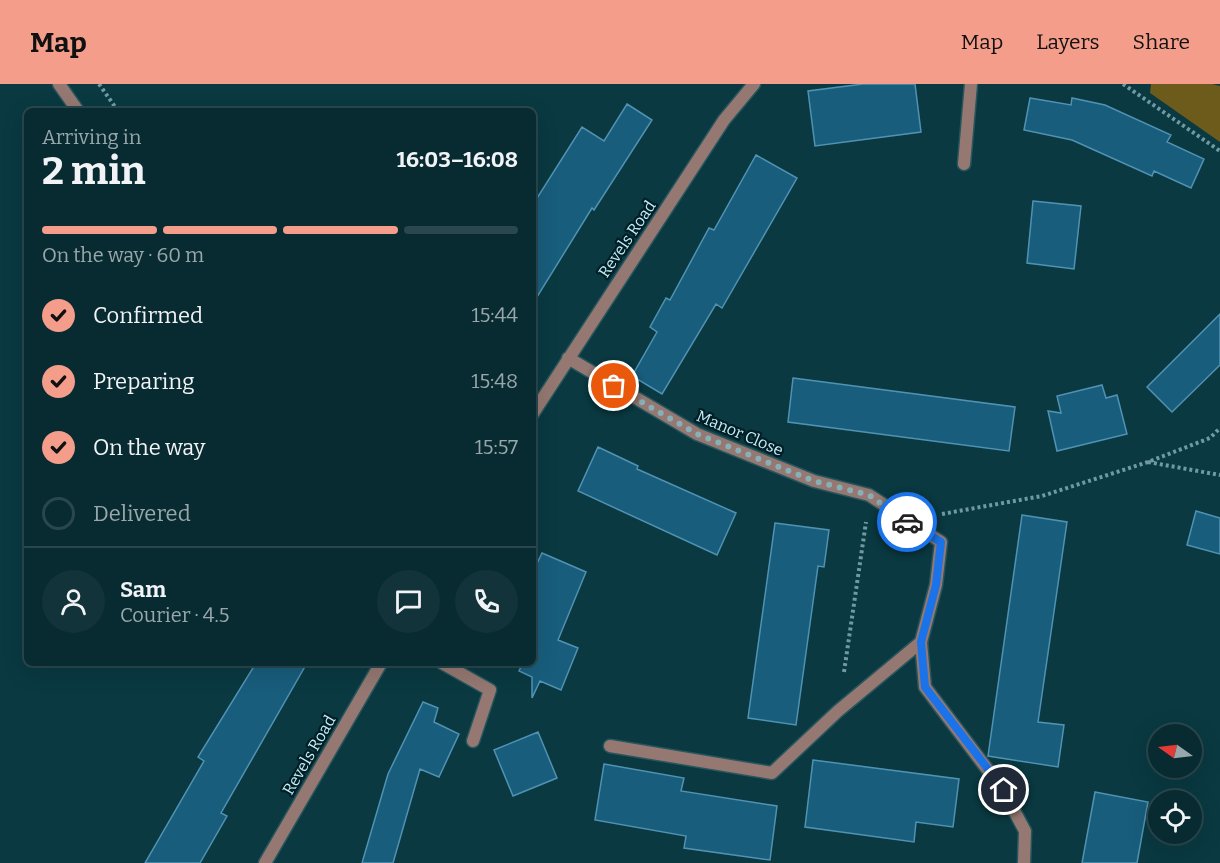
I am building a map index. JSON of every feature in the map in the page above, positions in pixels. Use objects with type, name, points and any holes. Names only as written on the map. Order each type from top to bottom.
[{"type":"street","points":[[59,84],[76,108]]},
{"type":"street","name":"Revels Road","points":[[536,409],[724,120],[754,84]]},
{"type":"street","points":[[964,164],[971,84]]},
{"type":"street","name":"Manor Close","points":[[568,358],[697,434],[814,481],[869,495],[941,542],[936,585],[921,642]]},
{"type":"street","points":[[610,746],[772,773],[838,711],[921,642]]},
{"type":"street","points":[[921,642],[925,687],[1004,790],[1025,831],[1024,863]]},
{"type":"street","name":"Revels Road","points":[[265,863],[379,666]]},
{"type":"street","points":[[447,666],[490,690],[473,741]]},
{"type":"path","points":[[99,84],[116,108]]},
{"type":"path","points":[[1123,84],[1220,151]]},
{"type":"path","points":[[905,520],[1042,496],[1148,462],[1210,438],[1220,428]]},
{"type":"path","points":[[1148,462],[1220,475]]},
{"type":"path","points":[[838,711],[869,495]]},
{"type":"shaded area","points":[[1151,84],[1220,86],[1220,142],[1150,93]]},
{"type":"building","points":[[863,84],[915,84],[921,132],[815,146],[808,91]]},
{"type":"building","points":[[1030,98],[1071,105],[1072,98],[1105,105],[1171,135],[1167,142],[1204,159],[1191,188],[1154,171],[1152,176],[1072,140],[1024,130]]},
{"type":"building","points":[[627,104],[652,120],[594,210],[592,208],[536,299],[536,200],[582,127],[604,141]]},
{"type":"building","points":[[756,155],[797,178],[722,308],[716,304],[662,394],[632,376],[657,332],[650,327],[666,298],[670,300],[709,228],[714,230]]},
{"type":"building","points":[[1033,201],[1081,206],[1074,269],[1027,263]]},
{"type":"building","points":[[1220,314],[1220,365],[1172,412],[1147,387]]},
{"type":"building","points":[[793,378],[1015,407],[1009,451],[788,422]]},
{"type":"building","points":[[1102,385],[1106,398],[1117,395],[1127,434],[1057,451],[1048,411],[1061,413],[1057,396]]},
{"type":"building","points":[[598,447],[638,466],[637,469],[736,513],[717,555],[578,491]]},
{"type":"building","points":[[1196,511],[1220,518],[1220,554],[1187,545]]},
{"type":"building","points":[[1022,515],[1067,522],[1038,722],[1064,725],[1058,767],[988,756]]},
{"type":"building","points":[[775,523],[829,530],[824,567],[818,566],[796,725],[748,718]]},
{"type":"building","points":[[542,553],[586,572],[558,640],[578,648],[561,690],[540,681],[532,698],[532,677],[519,671],[522,666],[536,666],[536,566]]},
{"type":"building","points":[[254,666],[305,666],[221,813],[227,816],[200,863],[145,863],[204,761],[198,757]]},
{"type":"building","points":[[423,702],[438,708],[434,722],[459,734],[439,777],[420,769],[393,863],[362,863],[388,774]]},
{"type":"building","points":[[538,732],[557,778],[513,796],[494,750]]},
{"type":"building","points":[[813,760],[959,779],[953,827],[916,822],[914,842],[805,827]]},
{"type":"building","points":[[604,764],[684,778],[681,791],[777,806],[770,860],[684,848],[686,836],[595,820]]},
{"type":"building","points":[[1095,792],[1148,802],[1137,863],[1082,863]]},
{"type":"way so far","points":[[614,386],[697,434],[814,481],[869,495],[907,522]]},
{"type":"route","points":[[907,522],[941,542],[936,585],[921,642],[925,687],[1004,790]]}]
